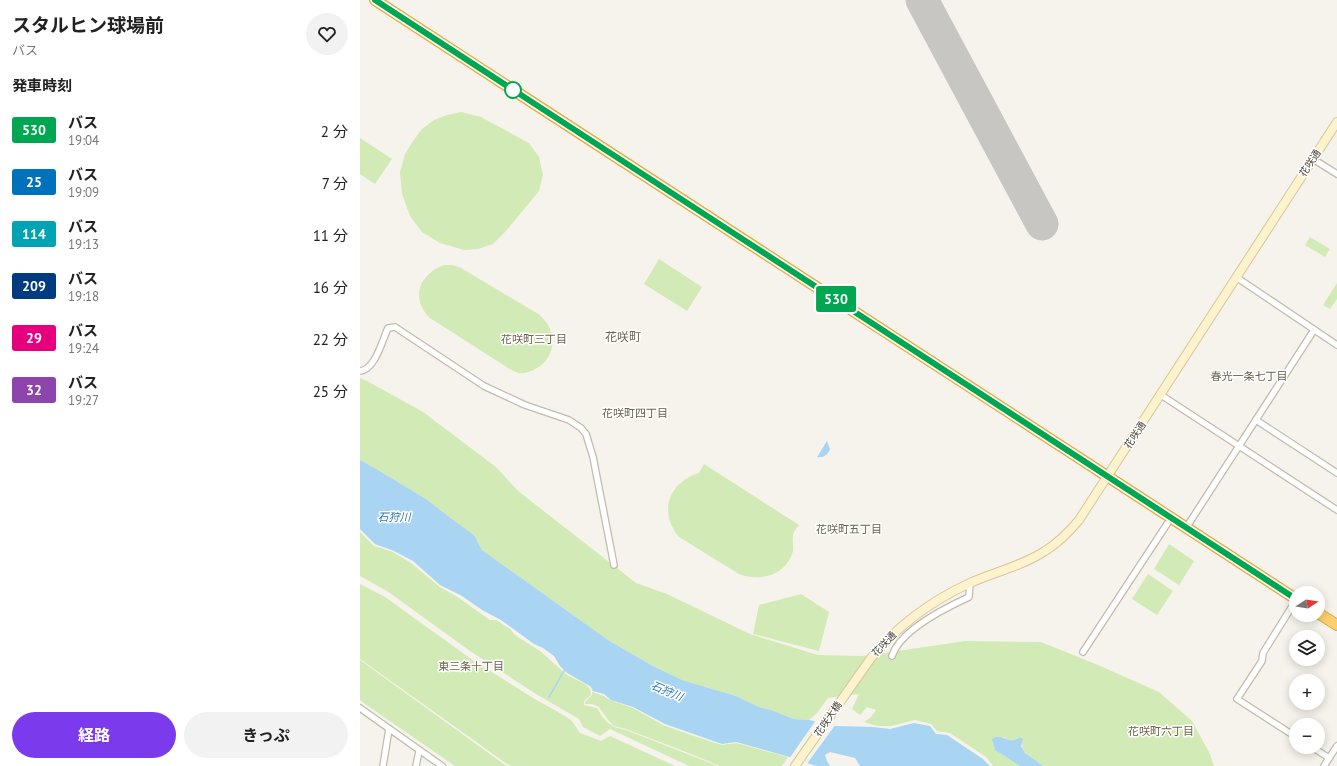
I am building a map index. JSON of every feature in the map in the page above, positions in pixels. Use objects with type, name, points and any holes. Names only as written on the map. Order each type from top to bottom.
[{"type":"highway","points":[[375,0],[1289,594]]},
{"type":"highway","points":[[1325,617],[1337,625]]},
{"type":"street","name":"花咲通","points":[[860,673],[884,643],[921,610],[970,583],[1030,560],[1057,543],[1079,520],[1337,122]]},
{"type":"street","points":[[1313,158],[1337,174]]},
{"type":"street","points":[[1236,277],[1337,345]]},
{"type":"street","points":[[360,371],[367,370],[373,363],[388,328],[395,327],[484,386],[525,405],[576,423],[586,434],[593,457],[614,566]]},
{"type":"street","points":[[1186,528],[1314,330]]},
{"type":"street","points":[[1161,395],[1337,510]]},
{"type":"street","points":[[1256,420],[1337,473]]},
{"type":"street","points":[[1083,652],[1171,518]]},
{"type":"street","points":[[892,656],[894,650],[900,642],[923,622],[945,608],[969,597],[970,583]]},
{"type":"street","points":[[1289,610],[1263,653],[1262,661],[1237,699],[1289,732]]},
{"type":"street","name":"花咲大橋","points":[[795,766],[860,673]]},
{"type":"street","points":[[360,708],[442,766]]},
{"type":"street","points":[[383,766],[389,729]]},
{"type":"street","points":[[1324,766],[1337,746]]},
{"type":"street","points":[[416,766],[419,750]]},
{"type":"street","points":[[1323,754],[1329,758]]},
{"type":"green space","points":[[461,112],[481,117],[529,143],[539,157],[543,175],[539,191],[505,232],[493,244],[478,249],[464,250],[440,243],[422,232],[410,216],[402,194],[400,172],[405,154],[413,141],[422,129],[434,120]]},
{"type":"green space","points":[[360,138],[392,159],[375,184],[360,174]]},
{"type":"green space","points":[[1310,237],[1330,249],[1325,257],[1305,245]]},
{"type":"green space","points":[[659,259],[702,287],[687,311],[644,284]]},
{"type":"green space","points":[[444,265],[453,265],[461,268],[540,315],[548,325],[552,336],[552,349],[546,360],[535,369],[528,372],[515,372],[430,318],[420,303],[420,288],[428,274]]},
{"type":"green space","points":[[1337,283],[1337,299],[1330,309],[1323,305]]},
{"type":"green space","points":[[360,378],[423,412],[496,467],[518,491],[636,583],[667,594],[750,634],[818,655],[864,656],[965,641],[1041,642],[1159,692],[1192,721],[1210,754],[1214,766],[1043,766],[1025,752],[1022,739],[1020,737],[1016,740],[1012,740],[1003,737],[995,750],[1020,766],[993,766],[986,757],[950,733],[937,731],[931,724],[915,720],[891,726],[877,726],[864,722],[871,717],[876,710],[867,707],[860,715],[852,709],[859,694],[828,698],[817,713],[809,720],[793,719],[774,711],[759,707],[736,696],[682,680],[651,665],[608,640],[482,550],[474,535],[426,499],[360,460]]},
{"type":"green space","points":[[704,464],[799,525],[793,535],[793,551],[785,566],[771,575],[763,577],[739,574],[679,537],[669,518],[668,508],[670,499],[680,483],[699,473]]},
{"type":"green space","points":[[360,532],[374,546],[393,552],[411,563],[441,588],[456,596],[490,620],[496,620],[510,629],[515,635],[540,651],[567,675],[585,684],[590,689],[591,695],[584,701],[584,705],[597,708],[608,723],[718,766],[689,766],[610,729],[600,736],[583,727],[579,719],[536,694],[470,651],[387,591],[360,576]]},
{"type":"green space","points":[[1169,544],[1194,561],[1179,585],[1154,569]]},
{"type":"green space","points":[[1148,574],[1173,591],[1157,615],[1132,599]]},
{"type":"green space","points":[[360,584],[385,597],[474,661],[565,716],[572,721],[580,733],[601,741],[610,736],[675,766],[511,766],[507,764],[360,659]]},
{"type":"green space","points":[[801,594],[829,612],[819,651],[753,634],[759,605]]},
{"type":"green space","points":[[360,660],[508,766],[455,766],[368,706],[360,700]]},
{"type":"green space","points":[[592,692],[633,708],[663,725],[691,735],[722,745],[736,743],[788,757],[782,766],[720,766],[626,729],[614,726],[599,707],[592,704],[585,704],[585,702],[592,695]]},
{"type":"water","points":[[827,441],[830,449],[829,451],[823,456],[817,457]]},
{"type":"water","name":"石狩川","points":[[360,460],[426,499],[474,535],[482,550],[608,640],[651,665],[682,680],[736,696],[759,707],[774,711],[793,719],[809,720],[836,726],[890,729],[914,723],[930,726],[936,734],[947,735],[983,759],[990,766],[860,766],[855,758],[830,752],[825,755],[830,766],[817,766],[736,742],[722,744],[665,724],[633,707],[611,700],[604,694],[593,691],[591,687],[567,673],[560,666],[554,656],[543,648],[534,644],[501,620],[482,610],[462,596],[440,585],[413,561],[394,551],[375,544],[360,529]]},
{"type":"water","points":[[995,737],[1013,740],[1020,737],[1023,739],[1021,746],[1025,753],[1043,766],[1020,766],[995,750],[992,739]]},
{"type":"pier","points":[[816,720],[836,724],[806,765],[789,759]]},
{"type":"waterway","points":[[549,697],[565,669]]},
{"type":"runway","points":[[922,0],[1042,224]]},
{"type":"bus line","name":"530","points":[[375,0],[1289,594]]},
{"type":"district","name":"花咲町","points":[[623,336]]},
{"type":"district","name":"花咲町三丁目","points":[[534,339]]},
{"type":"district","name":"春光一条七丁目","points":[[1249,376]]},
{"type":"district","name":"花咲町四丁目","points":[[635,413]]},
{"type":"district","name":"花咲町五丁目","points":[[849,529]]},
{"type":"district","name":"東三条十丁目","points":[[471,666]]},
{"type":"district","name":"花咲町六丁目","points":[[1161,731]]}]
